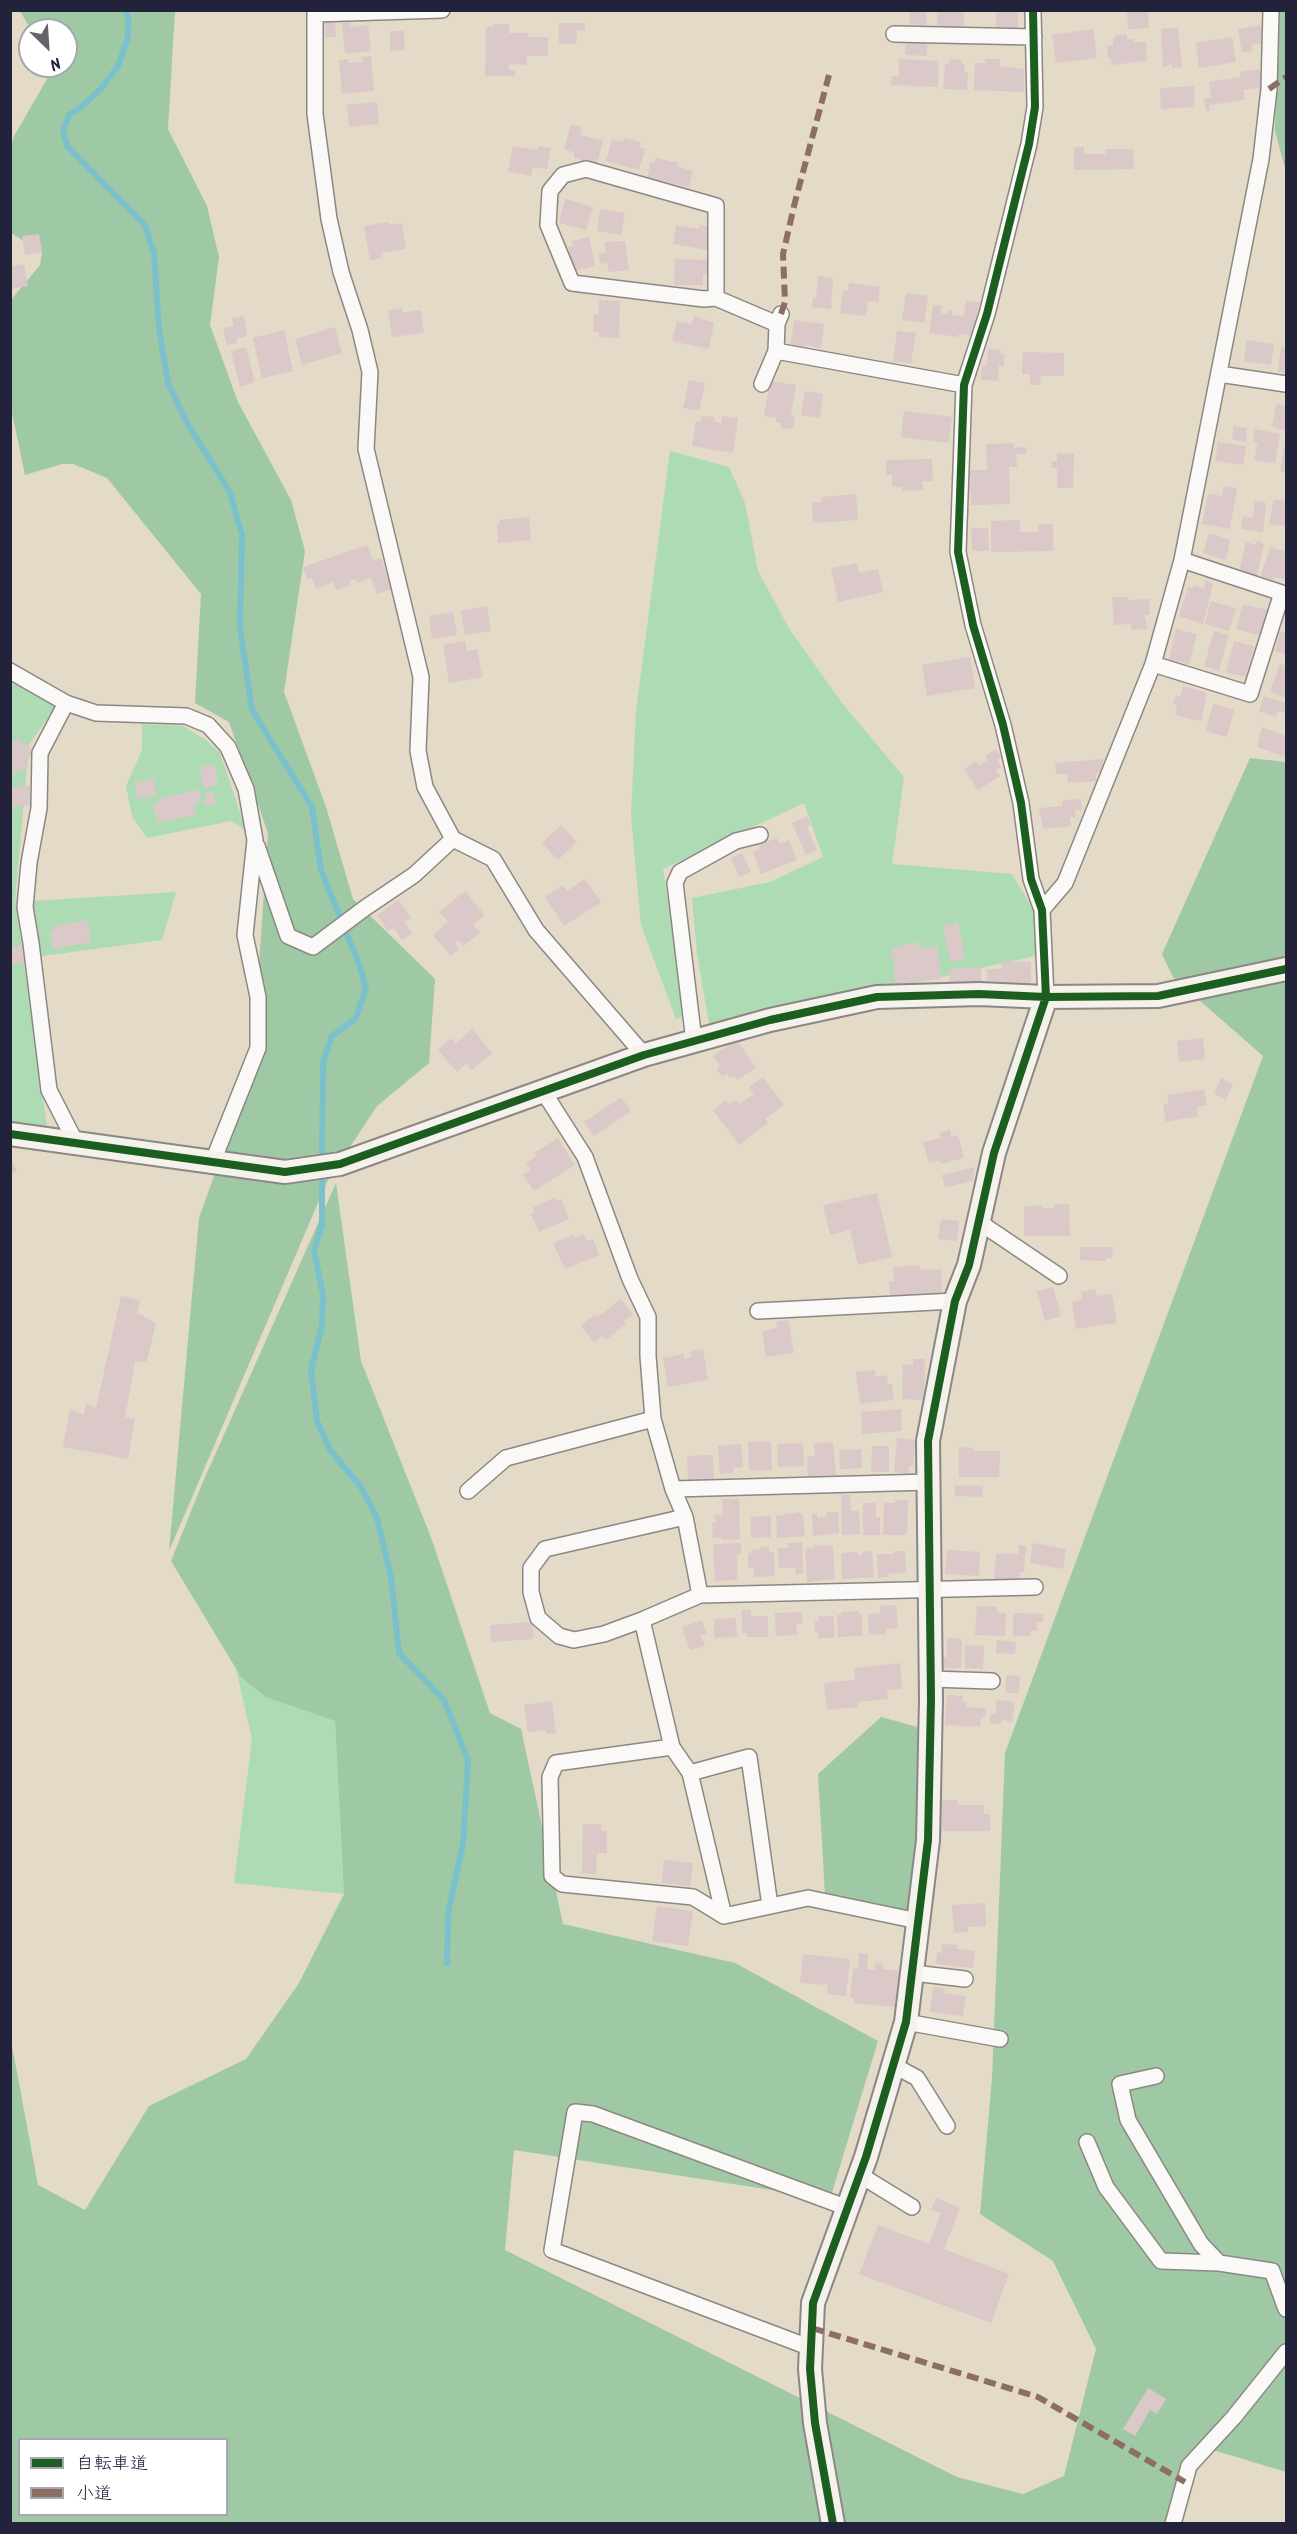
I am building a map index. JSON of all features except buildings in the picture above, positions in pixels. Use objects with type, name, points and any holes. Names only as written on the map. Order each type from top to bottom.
[{"type":"street","points":[[442,10],[315,12],[315,114],[329,219],[341,272],[360,330],[370,372],[366,449],[421,677],[418,751],[425,787],[453,839],[493,859],[536,930],[644,1055]]},
{"type":"street","points":[[833,2523],[815,2423],[810,2369],[813,2303],[860,2175],[906,2022],[928,1840],[931,1679],[928,1441],[955,1301],[969,1265],[994,1153],[1046,997],[1042,910],[1031,879],[1021,803],[1003,725],[973,625],[958,552],[964,386],[987,314],[1029,144],[1035,107],[1033,10]]},
{"type":"street","points":[[1042,910],[1065,883],[1153,664],[1182,560],[1261,159],[1269,89],[1272,10]]},
{"type":"street","points":[[894,34],[1034,38]]},
{"type":"street","points":[[716,298],[716,206],[586,169],[563,175],[550,191],[548,225],[572,283],[704,299],[716,298],[779,319],[776,351],[762,384]]},
{"type":"street","points":[[776,351],[964,386]]},
{"type":"street","points":[[1219,374],[1287,384]]},
{"type":"street","points":[[1153,664],[1250,694],[1282,593],[1182,560]]},
{"type":"street","points":[[10,671],[66,703],[96,712],[186,716],[208,725],[228,747],[246,789],[255,840],[288,936],[313,947],[414,875],[453,839]]},
{"type":"street","points":[[66,703],[40,753],[39,808],[29,863],[25,907],[49,1090],[76,1143]]},
{"type":"street","points":[[694,1041],[675,883],[680,872],[735,841],[760,835]]},
{"type":"street","points":[[213,1161],[258,1048],[258,997],[245,935],[255,840]]},
{"type":"street","points":[[10,1134],[285,1172],[340,1164],[644,1055],[770,1020],[877,997],[979,994],[1046,997],[1158,996],[1287,969]]},
{"type":"street","points":[[543,1091],[585,1157],[630,1278],[648,1317],[648,1356],[653,1419],[673,1488],[685,1516],[699,1595]]},
{"type":"street","points":[[979,1222],[1059,1276]]},
{"type":"street","points":[[758,1311],[955,1301]]},
{"type":"street","points":[[468,1491],[506,1458],[653,1419]]},
{"type":"street","points":[[673,1488],[929,1482]]},
{"type":"street","points":[[685,1516],[545,1550],[531,1568],[531,1592],[538,1618],[559,1636],[574,1640],[604,1634],[699,1595],[1035,1587]]},
{"type":"street","points":[[642,1620],[672,1747],[690,1773],[724,1916]]},
{"type":"street","points":[[931,1679],[992,1681]]},
{"type":"street","points":[[672,1747],[556,1763],[550,1777],[552,1876],[562,1884],[693,1897],[724,1916],[808,1898],[918,1921]]},
{"type":"street","points":[[690,1773],[749,1757],[770,1906]]},
{"type":"street","points":[[912,1973],[965,1979]]},
{"type":"street","points":[[906,2022],[1000,2039]]},
{"type":"street","points":[[893,2065],[917,2078],[947,2126]]},
{"type":"street","points":[[1156,2076],[1120,2084],[1128,2120],[1201,2244],[1220,2264]]},
{"type":"street","points":[[811,2348],[552,2250],[575,2112],[593,2114],[848,2208]]},
{"type":"street","points":[[1087,2142],[1106,2187],[1161,2261],[1220,2264],[1272,2271],[1287,2309]]},
{"type":"street","points":[[860,2175],[912,2207]]},
{"type":"street","points":[[1173,2523],[1189,2466],[1287,2352]]},
{"type":"green space","points":[[20,11],[175,11],[168,129],[207,206],[219,257],[210,325],[238,402],[291,500],[305,551],[284,692],[326,807],[353,899],[435,979],[429,1063],[377,1106],[327,1182],[169,1551],[199,1218],[235,1117],[267,1040],[259,964],[268,833],[229,722],[195,703],[201,594],[107,478],[73,464],[62,464],[25,475],[11,408],[10,301],[40,265],[42,252],[11,233],[11,148],[13,138],[47,78],[78,78],[78,18],[24,18]]},
{"type":"green space","points":[[1277,11],[1286,11],[1286,172],[1275,131]]},
{"type":"green space","points":[[670,451],[729,467],[745,503],[758,571],[790,630],[842,703],[904,777],[892,864],[1012,874],[1036,914],[1039,955],[710,1029],[697,954],[692,898],[770,882],[823,857],[804,803],[663,869],[686,1016],[676,1019],[641,925],[631,816],[636,711]]},
{"type":"green space","points":[[10,679],[55,707],[29,745],[15,899],[47,1126],[11,1121]]},
{"type":"green space","points":[[142,724],[183,726],[206,740],[220,753],[246,830],[231,821],[147,838],[132,816],[126,786],[142,750]]},
{"type":"green space","points":[[1250,758],[1286,762],[1286,2472],[1203,2447],[1174,2524],[11,2523],[10,2035],[38,2185],[85,2210],[149,2106],[246,2059],[299,1983],[344,1894],[335,1721],[266,1697],[241,1677],[171,1561],[202,1484],[336,1183],[361,1361],[432,1540],[490,1713],[521,1729],[563,1924],[735,1963],[878,2041],[830,2199],[514,2150],[505,2250],[957,2477],[1023,2494],[1064,2476],[1096,2349],[1053,2261],[980,2214],[992,2078],[1005,1753],[1263,1056],[1173,977],[1162,954]]},
{"type":"green space","points":[[176,892],[162,940],[42,956],[33,901]]},
{"type":"green space","points":[[236,1669],[273,1699],[335,1721],[344,1894],[234,1883],[252,1739]]},
{"type":"green space","points":[[881,1717],[921,1728],[914,1914],[825,1895],[818,1774]]},
{"type":"waterway","points":[[126,10],[129,22],[127,40],[118,66],[101,89],[69,115],[63,131],[67,146],[145,225],[154,253],[159,329],[168,383],[187,423],[230,492],[242,535],[240,628],[252,710],[312,807],[321,870],[359,964],[366,988],[356,1018],[331,1037],[323,1063],[322,1162]]},
{"type":"waterway","points":[[322,1172],[322,1225],[314,1251],[323,1295],[322,1326],[311,1370],[317,1421],[330,1450],[361,1487],[377,1518],[391,1577],[399,1653],[444,1700],[468,1760],[463,1844],[448,1913],[447,1963]]},
{"type":"marked path","points":[[781,314],[785,302],[783,254],[829,75]]},
{"type":"marked path","points":[[1269,89],[1286,77]]},
{"type":"marked path","points":[[812,2328],[1038,2397],[1185,2482]]},
{"type":"cycle path","points":[[833,2524],[815,2423],[810,2369],[813,2303],[866,2157],[906,2022],[928,1840],[931,1699],[928,1441],[955,1301],[969,1265],[994,1153],[1046,997],[1042,910],[1031,879],[1021,803],[1003,725],[973,625],[958,552],[964,385],[987,314],[1029,144],[1035,107],[1033,10]]},
{"type":"cycle path","points":[[10,1134],[285,1172],[340,1164],[644,1055],[770,1020],[877,997],[979,994],[1046,997],[1158,996],[1286,969]]}]
